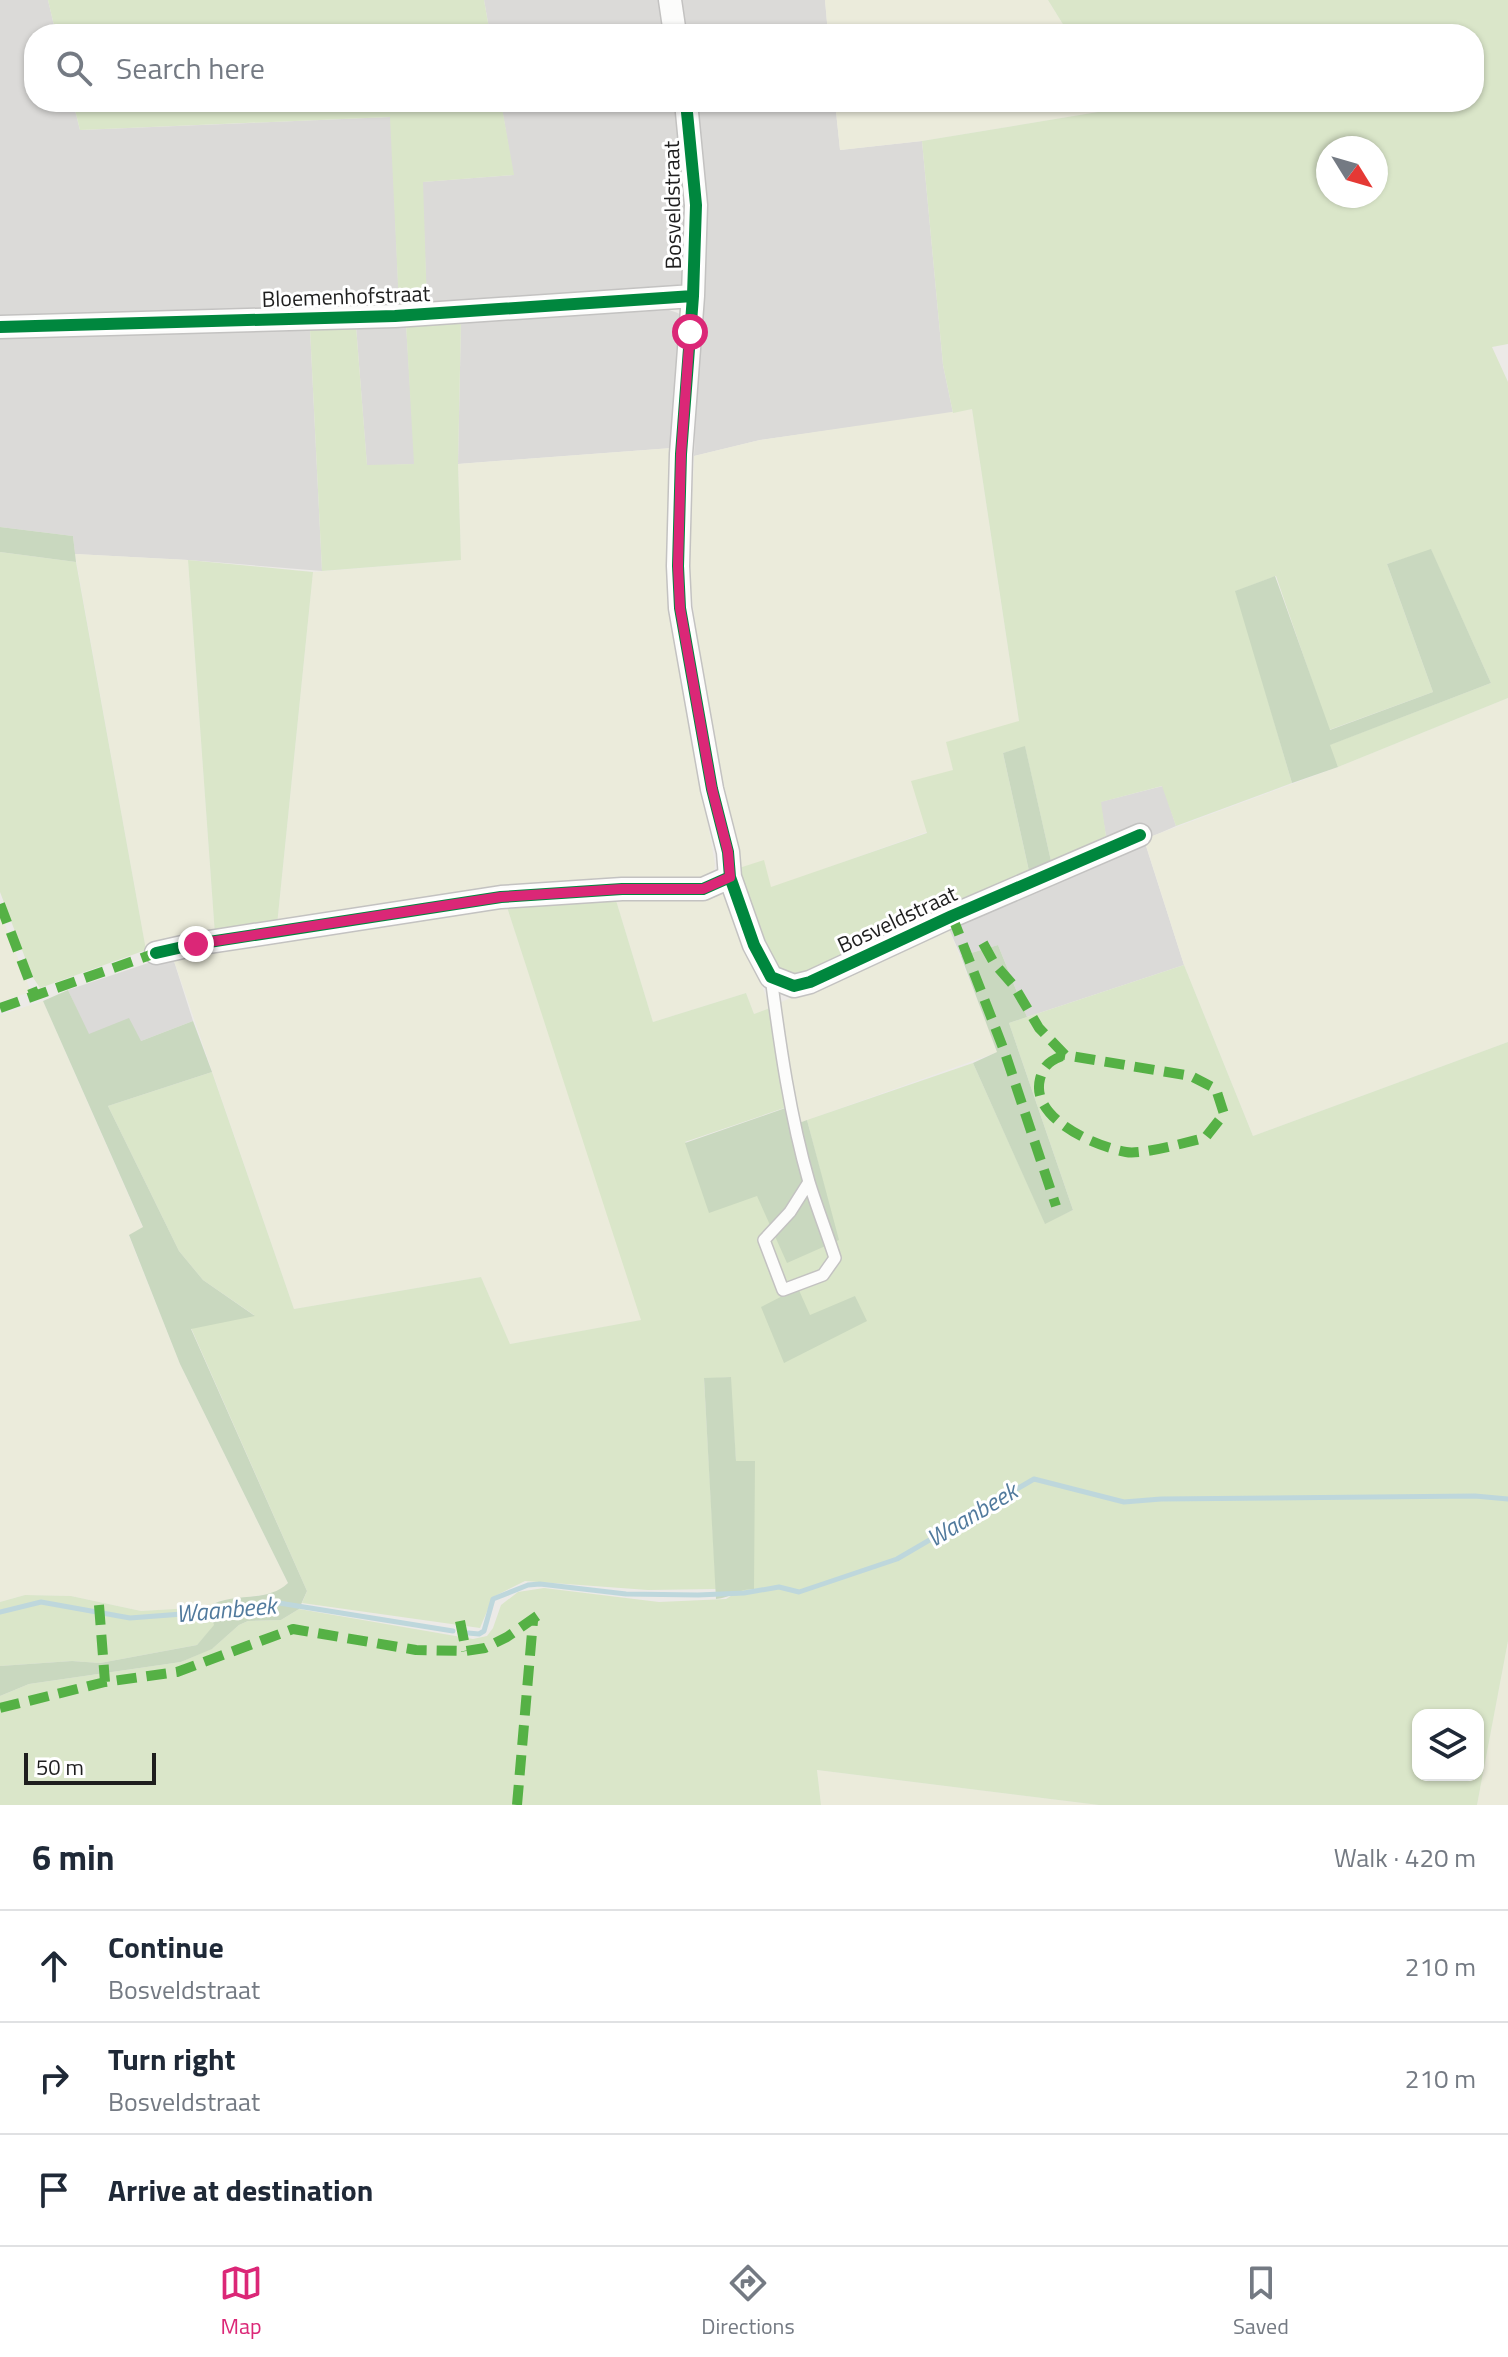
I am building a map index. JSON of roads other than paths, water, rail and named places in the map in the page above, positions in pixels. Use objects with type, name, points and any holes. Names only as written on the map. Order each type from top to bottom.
[{"type":"street","points":[[670,0],[674,24]]},
{"type":"street","name":"Bosveldstraat","points":[[687,112],[696,205],[693,296],[681,454],[680,608],[712,789],[728,852],[730,877],[754,945],[771,977],[794,986],[810,982],[952,916],[1140,835]]},
{"type":"street","name":"Bloemenhofstraat","points":[[0,327],[395,316],[693,296]]},
{"type":"street","points":[[156,953],[196,944],[501,897],[622,889],[703,889],[730,877]]},
{"type":"lane","points":[[771,977],[781,1056],[809,1182],[835,1258],[823,1275],[783,1290],[764,1240],[790,1212],[809,1182]]},
{"type":"waterway","name":"Waanbeek","points":[[468,1633],[484,1631],[493,1599],[528,1585],[626,1594],[744,1593],[779,1587],[799,1592],[897,1559],[1034,1479],[1124,1502],[1475,1496],[1508,1499]]},
{"type":"waterway","name":"Waanbeek","points":[[0,1612],[41,1602],[130,1618],[261,1608],[279,1603],[453,1631]]}]
